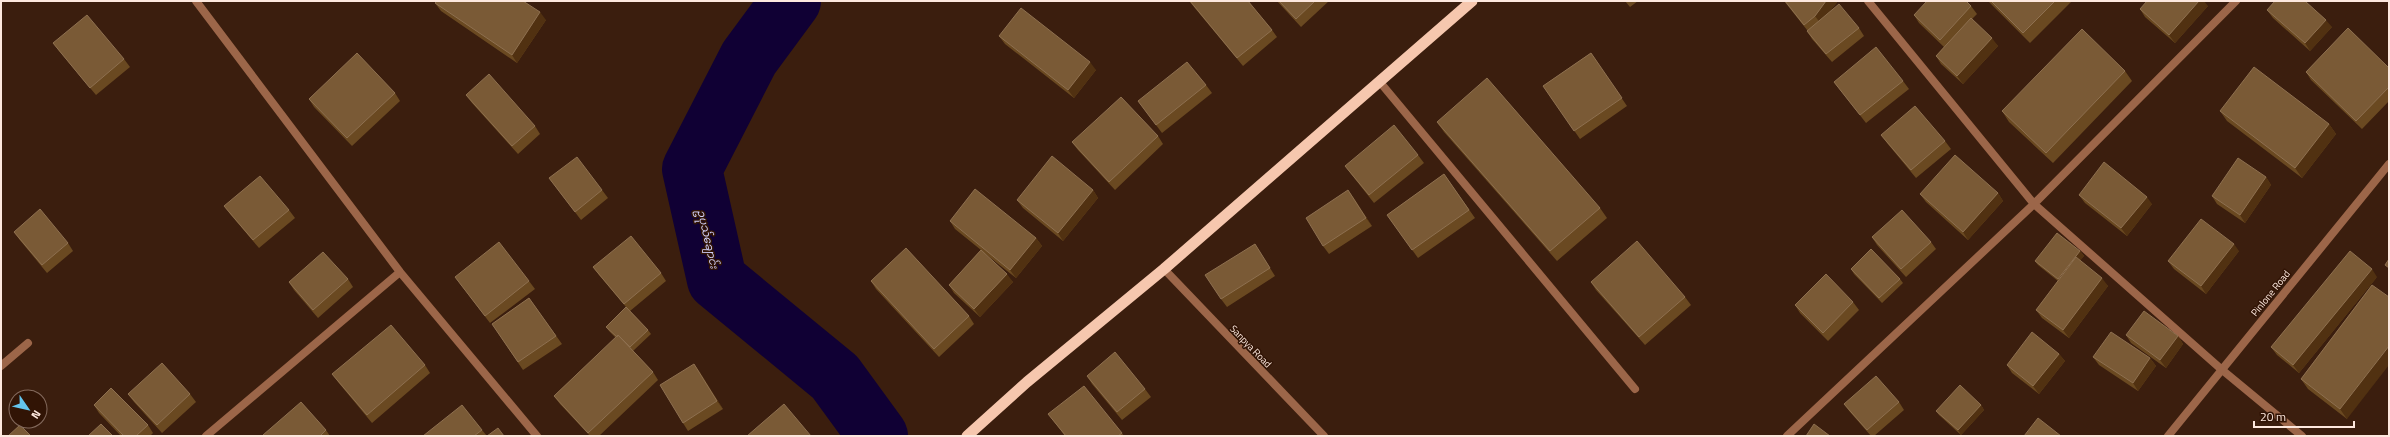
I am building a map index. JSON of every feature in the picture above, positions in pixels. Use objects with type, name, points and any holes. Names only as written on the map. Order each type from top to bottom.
[{"type":"highway","points":[[968,436],[1027,382],[1164,269],[1378,81],[1472,1]]},
{"type":"street","points":[[196,1],[400,272],[537,436]]},
{"type":"street","points":[[1868,1],[2034,204],[2221,369],[2302,436]]},
{"type":"street","points":[[1787,436],[2034,204],[2236,1]]},
{"type":"street","points":[[1378,81],[1635,389]]},
{"type":"street","name":"Pinlone Road","points":[[2168,436],[2389,164]]},
{"type":"street","name":"Sanpya Road","points":[[1164,269],[1324,436]]},
{"type":"street","points":[[206,436],[400,272]]},
{"type":"street","points":[[1,366],[28,343]]},
{"type":"building","points":[[437,1],[523,1],[540,12],[512,55],[435,3]]},
{"type":"building","points":[[1190,1],[1248,1],[1272,30],[1237,58]]},
{"type":"building","points":[[1279,1],[1315,1],[1296,19]]},
{"type":"building","points":[[1785,1],[1826,1],[1815,16],[1804,25]]},
{"type":"building","points":[[1927,1],[1966,1],[1971,6],[1940,40],[1914,15]]},
{"type":"building","points":[[1991,1],[2055,1],[2023,33]]},
{"type":"building","points":[[2147,1],[2199,1],[2169,35],[2140,9]]},
{"type":"building","points":[[2275,1],[2305,1],[2326,20],[2305,43],[2267,10]]},
{"type":"building","points":[[1839,4],[1859,28],[1826,54],[1807,31]]},
{"type":"building","points":[[1021,8],[1090,62],[1068,90],[999,36]]},
{"type":"building","points":[[87,15],[124,59],[90,88],[53,43]]},
{"type":"building","points":[[1971,18],[1992,38],[1957,76],[1936,56]]},
{"type":"building","points":[[2348,28],[2389,68],[2389,87],[2356,121],[2306,72]]},
{"type":"building","points":[[2082,29],[2125,71],[2046,153],[2002,111]]},
{"type":"building","points":[[1876,47],[1903,81],[1860,115],[1834,82]]},
{"type":"building","points":[[357,53],[395,93],[347,138],[309,99]]},
{"type":"building","points":[[1591,53],[1622,98],[1574,131],[1543,86]]},
{"type":"building","points":[[1187,62],[1206,85],[1156,125],[1138,101]]},
{"type":"building","points":[[2254,67],[2329,124],[2295,168],[2220,111]]},
{"type":"building","points":[[489,74],[535,126],[512,146],[466,95]]},
{"type":"building","points":[[1487,78],[1600,208],[1550,251],[1437,122]]},
{"type":"building","points":[[1121,97],[1158,136],[1109,182],[1072,142]]},
{"type":"building","points":[[1915,106],[1945,141],[1911,170],[1881,135]]},
{"type":"building","points":[[1394,125],[1418,155],[1369,195],[1345,166]]},
{"type":"building","points":[[1955,155],[1998,193],[1963,232],[1920,194]]},
{"type":"building","points":[[1052,156],[1093,190],[1058,233],[1017,200]]},
{"type":"building","points":[[577,157],[602,190],[575,212],[549,178]]},
{"type":"building","points":[[2238,158],[2266,177],[2240,215],[2212,196]]},
{"type":"building","points":[[2104,162],[2147,197],[2121,228],[2079,195]]},
{"type":"building","points":[[1444,174],[1469,210],[1412,250],[1387,215]]},
{"type":"building","points":[[260,176],[289,210],[253,240],[224,206]]},
{"type":"building","points":[[975,189],[1036,238],[1010,270],[950,221]]},
{"type":"building","points":[[1348,190],[1366,218],[1323,246],[1306,218]]},
{"type":"building","points":[[40,209],[68,243],[42,265],[14,232]]},
{"type":"building","points":[[1902,210],[1931,242],[1901,269],[1872,237]]},
{"type":"building","points":[[2201,219],[2234,244],[2201,286],[2168,261]]},
{"type":"building","points":[[2057,233],[2080,251],[2058,279],[2035,261]]},
{"type":"building","points":[[631,236],[661,273],[624,304],[593,267]]},
{"type":"building","points":[[1637,241],[1685,297],[1639,337],[1591,282]]},
{"type":"building","points":[[499,242],[529,281],[485,316],[455,277]]},
{"type":"building","points":[[1255,244],[1270,268],[1221,299],[1205,275]]},
{"type":"building","points":[[906,248],[969,316],[934,349],[871,281]]},
{"type":"building","points":[[1871,249],[1900,279],[1879,298],[1851,269]]},
{"type":"building","points":[[981,250],[1007,274],[974,309],[949,285]]},
{"type":"building","points":[[2350,251],[2372,269],[2293,365],[2271,347]]},
{"type":"building","points":[[323,252],[348,279],[313,310],[289,282]]},
{"type":"building","points":[[2076,257],[2102,278],[2063,330],[2036,310]]},
{"type":"building","points":[[2389,259],[2389,268],[2385,265]]},
{"type":"building","points":[[1826,274],[1853,302],[1823,333],[1795,305]]},
{"type":"building","points":[[2372,285],[2389,297],[2389,346],[2340,409],[2301,379]]},
{"type":"building","points":[[529,298],[556,336],[518,362],[492,324]]},
{"type":"building","points":[[626,307],[648,330],[630,347],[618,335],[617,337],[606,327]]},
{"type":"building","points":[[2144,311],[2178,336],[2160,360],[2126,335]]},
{"type":"building","points":[[391,325],[425,365],[367,415],[332,374]]},
{"type":"building","points":[[2032,332],[2059,354],[2033,386],[2007,365]]},
{"type":"building","points":[[2111,332],[2150,358],[2133,383],[2093,357]]},
{"type":"building","points":[[618,335],[653,372],[588,433],[554,396]]},
{"type":"building","points":[[1115,352],[1145,389],[1117,412],[1087,376]]},
{"type":"building","points":[[162,363],[190,394],[157,425],[128,394]]},
{"type":"building","points":[[694,364],[717,401],[683,423],[660,385]]},
{"type":"building","points":[[1876,376],[1899,402],[1867,430],[1844,404]]},
{"type":"building","points":[[1960,385],[1981,405],[1958,430],[1936,411]]},
{"type":"building","points":[[1084,386],[1122,433],[1118,436],[1066,436],[1048,414]]},
{"type":"building","points":[[111,388],[148,425],[136,436],[124,436],[94,405]]},
{"type":"building","points":[[301,402],[326,430],[320,436],[263,435]]},
{"type":"building","points":[[784,404],[811,436],[747,436]]},
{"type":"building","points":[[462,405],[482,430],[474,436],[423,436]]},
{"type":"building","points":[[2038,418],[2061,436],[2024,436]]},
{"type":"building","points":[[101,424],[113,436],[88,436]]},
{"type":"building","points":[[1814,424],[1830,436],[1806,436]]},
{"type":"building","points":[[498,428],[504,436],[487,436]]},
{"type":"building","points":[[16,429],[24,429],[31,436],[8,436]]},
{"type":"waterway","name":"ဥပုသ်ချောင်း","points":[[791,1],[749,58],[692,169],[717,280],[835,377],[878,436]]}]
